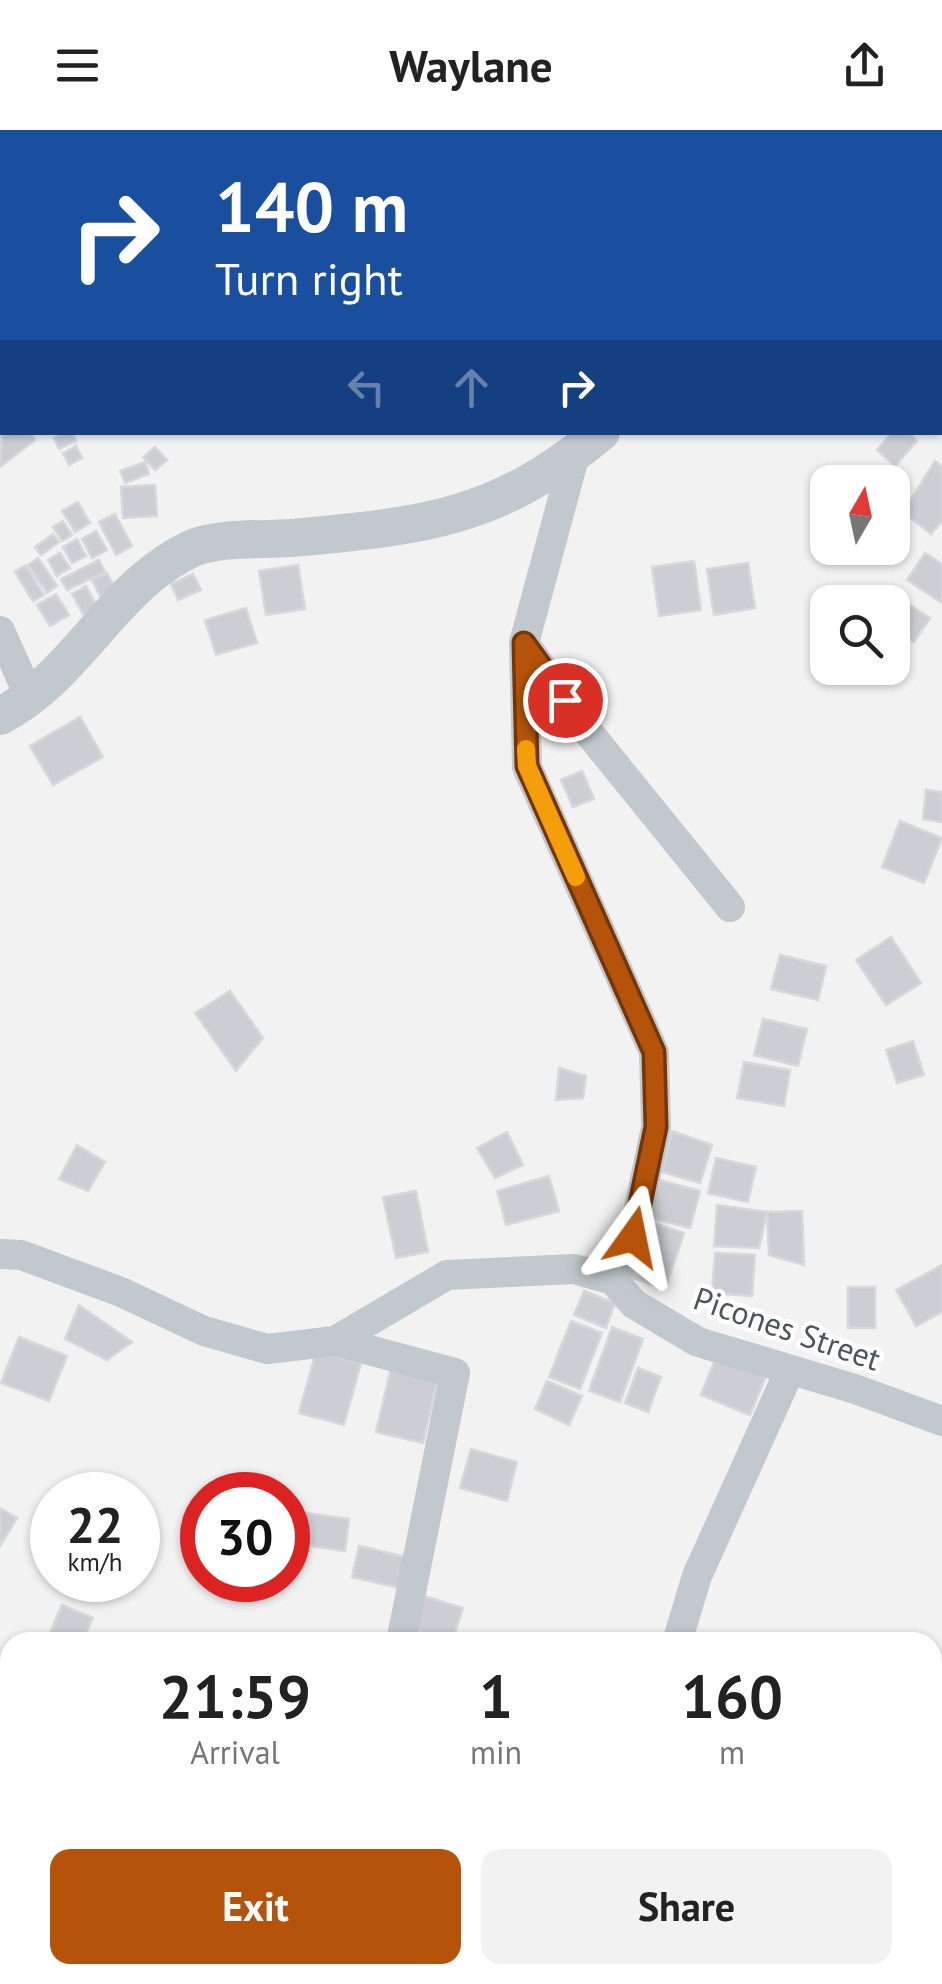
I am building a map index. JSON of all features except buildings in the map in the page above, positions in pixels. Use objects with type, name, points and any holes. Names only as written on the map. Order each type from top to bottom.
[{"type":"street","points":[[588,443],[524,643],[527,766],[654,1052],[656,1127],[633,1237],[612,1280]]},
{"type":"street","points":[[16,708],[161,566],[198,546],[440,522],[521,490],[588,443]]},
{"type":"street","points":[[0,631],[16,708]]},
{"type":"street","points":[[524,643],[585,728],[730,907]]},
{"type":"street","name":"Picones Street","points":[[0,1254],[20,1254],[121,1292],[204,1331],[267,1349],[335,1341],[447,1274],[541,1267],[574,1269],[612,1280],[634,1304],[698,1342],[855,1389],[942,1421]]},
{"type":"street","points":[[335,1341],[456,1373],[402,1632]]},
{"type":"street","points":[[680,1632],[697,1576],[789,1372]]},
{"type":"slow traffic","points":[[526,749],[527,766],[576,877]]},
{"type":"route","points":[[565,700],[524,643],[527,766],[654,1052],[656,1127],[633,1237]]}]
